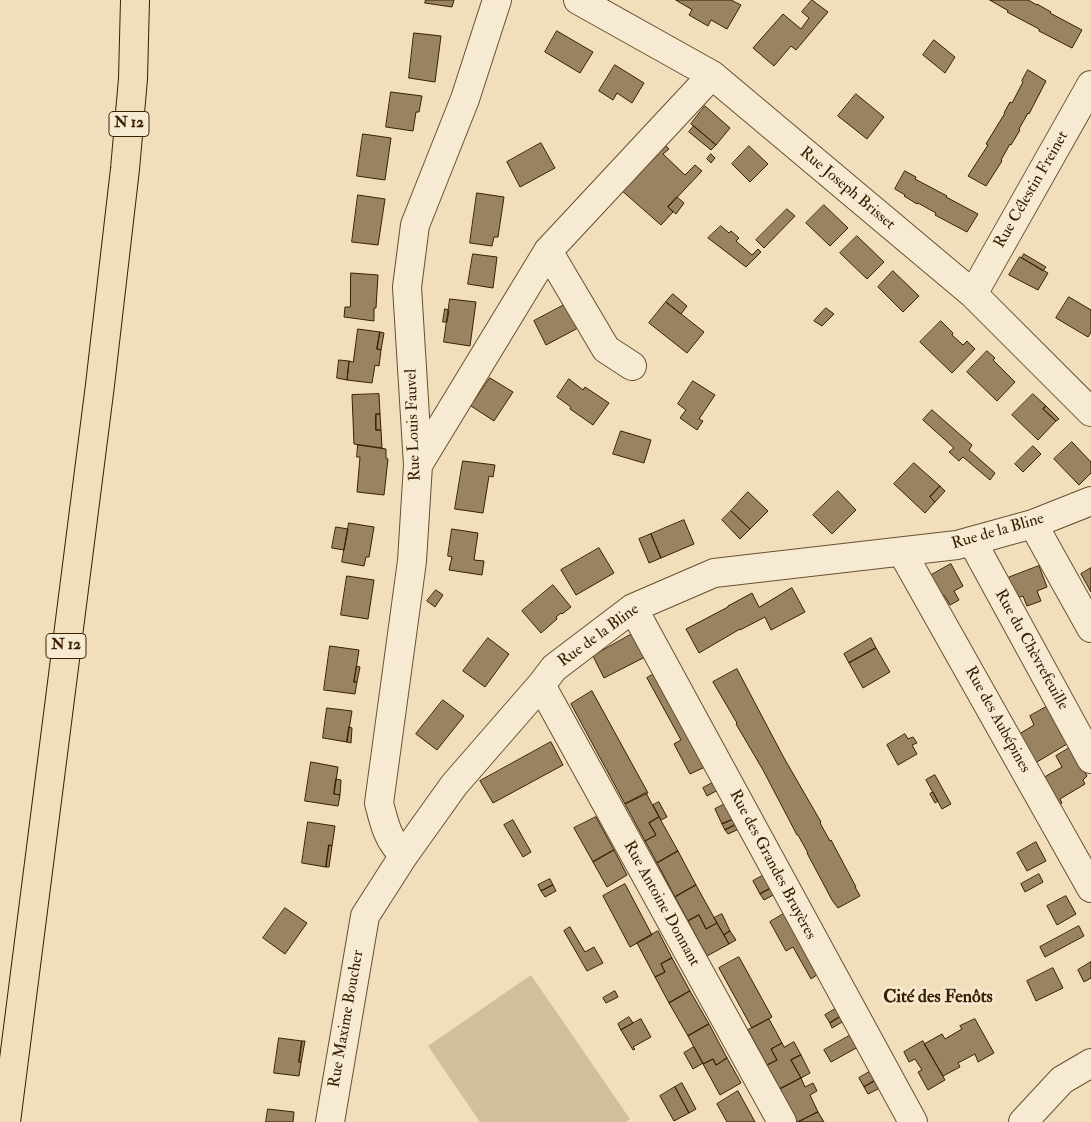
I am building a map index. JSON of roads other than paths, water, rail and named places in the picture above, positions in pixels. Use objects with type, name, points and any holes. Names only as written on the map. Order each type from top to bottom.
[{"type":"main road","name":"N 12","points":[[6,1122],[101,375],[125,169],[133,79],[135,0]]},
{"type":"main road","name":"N 12","points":[[133,79],[150,0]]},
{"type":"street","name":"Rue Louis Fauvel","points":[[404,855],[396,848],[385,829],[379,803],[412,562],[418,465],[407,287],[415,225],[465,99],[497,0]]},
{"type":"street","name":"Rue Joseph Brisset","points":[[578,0],[712,75],[973,294],[1091,412]]},
{"type":"street","points":[[418,465],[548,251],[712,75]]},
{"type":"street","name":"Rue Célestin Freinet","points":[[973,294],[1091,85]]},
{"type":"street","points":[[548,251],[606,349],[632,366]]},
{"type":"street","name":"Rue de la Bline","points":[[365,916],[404,855],[454,785],[554,668],[633,608],[714,573],[957,545],[1033,524],[1091,501]]},
{"type":"street","points":[[1033,524],[1091,628]]},
{"type":"street","name":"Rue du Chèvrefeuille","points":[[972,541],[1091,759]]},
{"type":"street","name":"Rue des Aubépines","points":[[902,552],[1091,888]]},
{"type":"street","name":"Rue des Grandes Bruyères","points":[[633,608],[913,1122]]},
{"type":"street","name":"Rue Antoine Donnant","points":[[541,685],[782,1122]]},
{"type":"street","name":"Rue Maxime Boucher","points":[[330,1122],[365,916]]},
{"type":"street","points":[[1023,1122],[1062,1080],[1091,1063]]},
{"type":"district","name":"Cité des Fenôts","points":[[938,998]]}]
